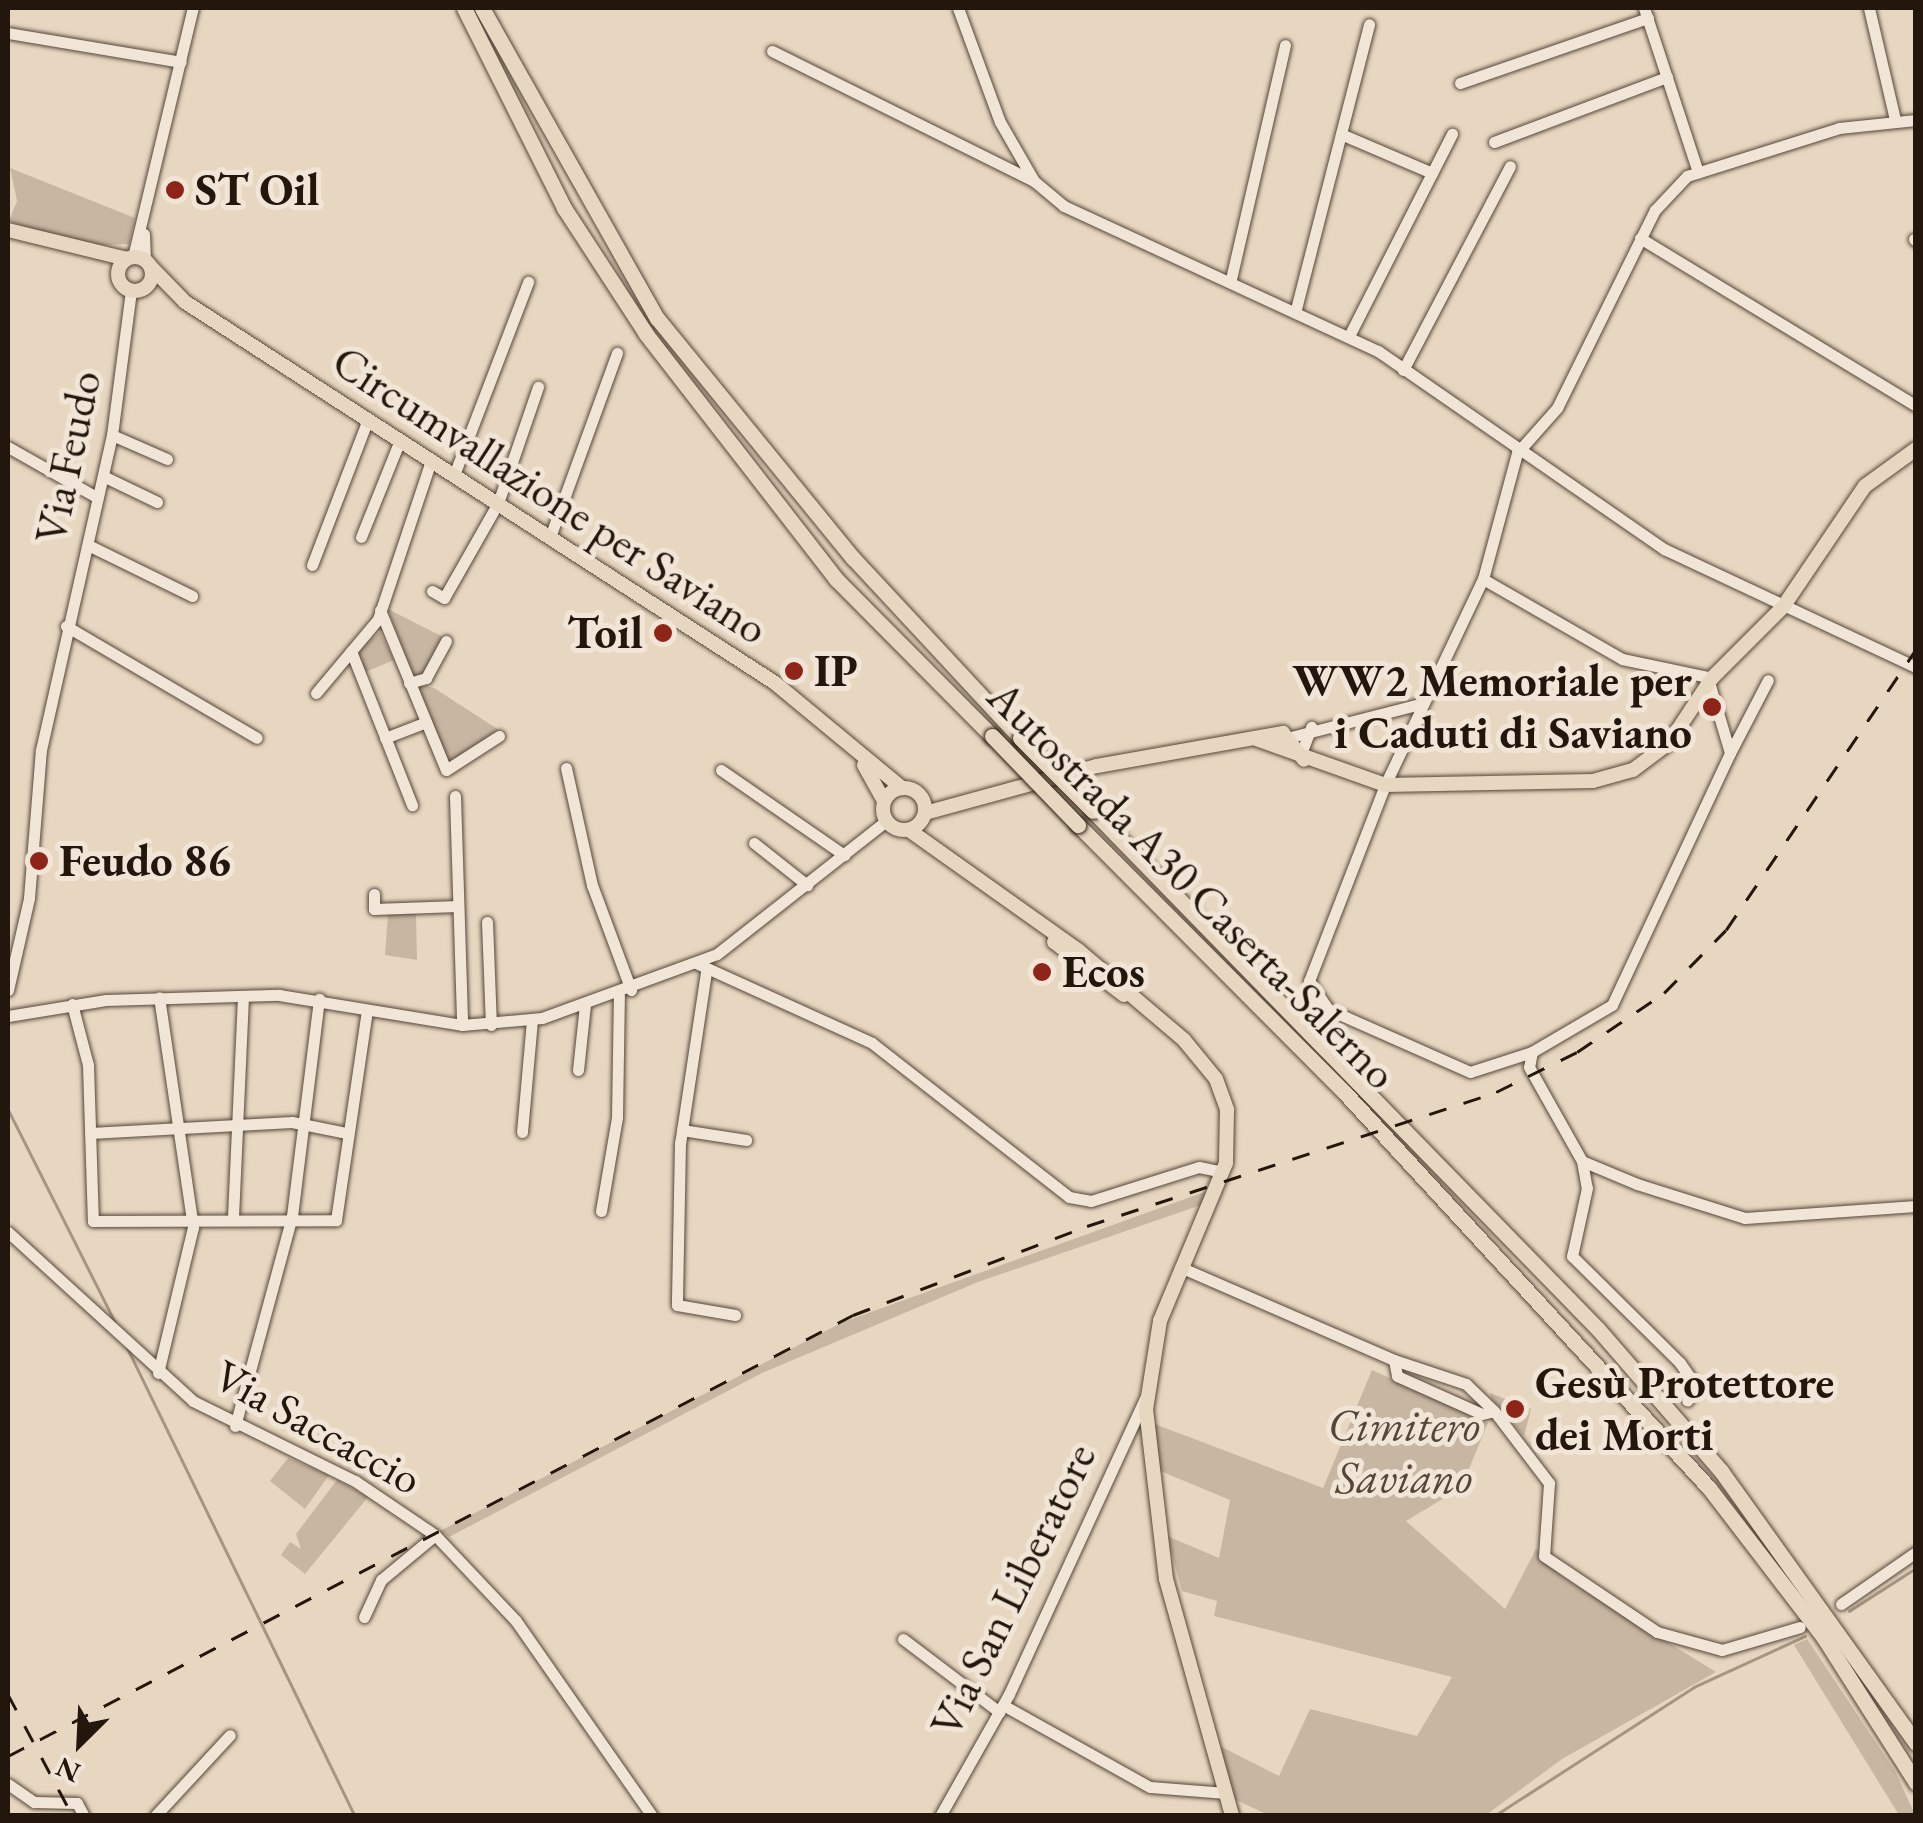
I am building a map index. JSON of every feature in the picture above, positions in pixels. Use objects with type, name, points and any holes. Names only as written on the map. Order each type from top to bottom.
[{"type":"highway","name":"Autostrada A30 Caserta-Salerno","points":[[464,8],[564,208],[646,334],[836,578],[1345,1093],[1709,1488],[1824,1638],[1916,1782]]},
{"type":"highway","name":"Autostrada A30 Caserta-Salerno","points":[[482,8],[657,318],[841,545],[1020,738],[1598,1330],[1721,1470],[1916,1744]]},
{"type":"main road","points":[[8,230],[56,246],[139,261]]},
{"type":"main road","name":"Circumvallazione per Saviano","points":[[56,246],[131,287],[184,302]]},
{"type":"main road","points":[[131,287],[139,261]]},
{"type":"main road","points":[[131,287],[139,261]]},
{"type":"main road","name":"Circumvallazione per Saviano","points":[[139,261],[184,302],[775,683],[864,764],[902,788]]},
{"type":"main road","points":[[1256,739],[1385,784],[1593,782],[1632,770],[1669,743],[1711,680],[1782,607],[1824,535],[1866,486],[1916,449]]},
{"type":"main road","points":[[908,830],[950,800],[1075,771],[1283,733],[1303,756]]},
{"type":"main road","name":"Circumvallazione per Saviano","points":[[864,764],[884,801]]},
{"type":"main road","points":[[950,800],[902,788],[884,801],[886,821],[908,830],[954,863],[1134,1000],[1216,1079],[1230,1131],[1224,1167],[1180,1267],[1146,1394],[1166,1579],[1232,1816]]},
{"type":"main road","points":[[920,795],[924,815],[954,863]]},
{"type":"street","points":[[139,261],[193,8]]},
{"type":"street","points":[[958,8],[985,88],[1034,182]]},
{"type":"street","points":[[1869,8],[1895,120]]},
{"type":"street","points":[[1460,84],[1646,13],[1693,174]]},
{"type":"street","points":[[1296,309],[1370,24]]},
{"type":"street","points":[[8,33],[181,62]]},
{"type":"street","points":[[1230,279],[1285,45]]},
{"type":"street","points":[[772,52],[1034,182],[1086,218],[1230,279],[1349,336],[1664,549],[1916,667]]},
{"type":"street","points":[[1494,142],[1666,77]]},
{"type":"street","points":[[1768,680],[1612,1005],[1532,1052],[1470,1072],[1328,1009],[1309,963],[1420,704],[1483,579],[1517,453],[1587,356],[1640,238],[1693,174],[1774,144],[1895,120],[1916,120]]},
{"type":"street","points":[[1341,134],[1432,172]]},
{"type":"street","points":[[1349,336],[1452,134]]},
{"type":"street","points":[[1403,370],[1510,166]]},
{"type":"street","points":[[1640,238],[1916,406]]},
{"type":"street","points":[[454,475],[528,282]]},
{"type":"street","name":"Via Feudo","points":[[8,992],[66,626],[112,435],[131,287]]},
{"type":"street","points":[[550,537],[617,353]]},
{"type":"street","points":[[432,592],[444,598],[498,503],[538,387]]},
{"type":"street","points":[[312,565],[368,419]]},
{"type":"street","points":[[112,435],[167,459]]},
{"type":"street","points":[[361,537],[400,440]]},
{"type":"street","points":[[8,447],[98,498]]},
{"type":"street","points":[[316,692],[380,610],[432,461]]},
{"type":"street","points":[[104,476],[157,502]]},
{"type":"street","points":[[88,545],[192,596]]},
{"type":"street","points":[[1483,579],[1622,659],[1711,680],[1730,753]]},
{"type":"street","points":[[380,610],[450,772],[498,736]]},
{"type":"street","points":[[66,626],[256,738]]},
{"type":"street","points":[[409,684],[426,678],[446,641]]},
{"type":"street","points":[[351,651],[412,806]]},
{"type":"street","points":[[1285,751],[1283,733],[1420,704]]},
{"type":"street","points":[[385,738],[426,722]]},
{"type":"street","points":[[1303,756],[1311,727]]},
{"type":"street","points":[[566,768],[592,885],[625,993],[617,1117],[601,1211]]},
{"type":"street","points":[[720,770],[844,854]]},
{"type":"street","points":[[455,796],[462,1026]]},
{"type":"street","points":[[8,992],[10,1015],[72,1004],[243,996],[319,999],[462,1026],[532,1020],[701,967],[886,821]]},
{"type":"street","points":[[754,844],[807,885]]},
{"type":"street","points":[[374,894],[374,909],[458,906]]},
{"type":"street","points":[[487,922],[490,1026]]},
{"type":"street","points":[[701,967],[682,1130],[677,1305],[735,1315]]},
{"type":"street","points":[[701,967],[872,1043],[1069,1197],[1091,1202],[1199,1167],[1224,1167]]},
{"type":"street","points":[[233,1218],[243,996]]},
{"type":"street","points":[[158,1373],[188,1218],[159,997]]},
{"type":"street","points":[[235,1426],[292,1216],[319,999]]},
{"type":"street","points":[[72,1004],[88,1066],[93,1221],[292,1216],[336,1220],[346,1133],[368,1010]]},
{"type":"street","points":[[578,1070],[585,1006]]},
{"type":"street","points":[[522,1132],[532,1020]]},
{"type":"street","points":[[1532,1052],[1540,1090],[1582,1161],[1574,1261],[1680,1363],[1696,1386],[1687,1401]]},
{"type":"street","points":[[90,1133],[306,1125],[346,1133]]},
{"type":"street","points":[[682,1130],[746,1140]]},
{"type":"street","points":[[1582,1161],[1746,1218],[1916,1206]]},
{"type":"street","name":"Via Saccaccio","points":[[8,1232],[158,1373],[235,1426],[355,1481],[436,1535],[516,1621],[652,1816]]},
{"type":"street","points":[[1180,1267],[1394,1360],[1466,1384],[1494,1411],[1549,1483],[1539,1546],[1551,1565],[1695,1648],[1751,1646],[1800,1627]]},
{"type":"street","points":[[1394,1360],[1397,1376],[1482,1414],[1494,1411]]},
{"type":"street","name":"Via San Liberatore","points":[[940,1816],[1001,1709],[1146,1394]]},
{"type":"street","points":[[364,1616],[382,1580],[436,1535]]},
{"type":"street","points":[[1841,1604],[1916,1552]]},
{"type":"street","points":[[903,1639],[1001,1709],[1150,1786],[1226,1793]]},
{"type":"street","points":[[155,1816],[230,1735]]},
{"type":"street","points":[[8,1784],[34,1802],[77,1803],[84,1816]]},
{"type":"green space","points":[[10,168],[135,218],[129,244],[80,246],[9,221],[17,201]]},
{"type":"green space","points":[[388,609],[443,637],[424,674],[412,676]]},
{"type":"green space","points":[[380,632],[394,660],[363,673],[357,651]]},
{"type":"green space","points":[[416,684],[434,688],[499,730],[451,767]]},
{"type":"green space","points":[[416,913],[417,960],[385,955],[388,914]]},
{"type":"green space","points":[[1210,1190],[1204,1204],[978,1282],[762,1373],[449,1537],[440,1531],[843,1322]]},
{"type":"green space","name":"Cimitero Saviano","points":[[1372,1370],[1488,1423],[1461,1488],[1406,1521],[1505,1609],[1536,1549],[1562,1577],[1716,1672],[1562,1759],[1486,1815],[1268,1815],[1232,1798],[1218,1745],[1279,1776],[1310,1709],[1417,1736],[1452,1677],[1214,1616],[1217,1601],[1182,1591],[1167,1536],[1219,1558],[1230,1500],[1158,1470],[1152,1423],[1323,1488]]},
{"type":"green space","points":[[1490,1393],[1531,1409],[1524,1436],[1491,1398]]},
{"type":"green space","points":[[288,1458],[329,1475],[305,1509],[270,1481]]},
{"type":"green space","points":[[337,1480],[368,1497],[305,1574],[281,1555],[290,1542],[301,1549],[296,1534]]},
{"type":"green space","points":[[1807,1639],[1896,1773],[1915,1815],[1899,1815],[1794,1645]]},
{"type":"waterway","points":[[8,1109],[115,1322]]},
{"type":"waterway","points":[[127,1347],[355,1816]]},
{"type":"waterway","points":[[1849,1611],[1916,1568]]},
{"type":"waterway","points":[[1494,1816],[1694,1687],[1805,1636]]},
{"type":"railway","points":[[8,1756],[853,1315],[1087,1226],[1496,1092],[1577,1052],[1664,993],[1726,930],[1916,649]]},
{"type":"railway","points":[[8,1694],[73,1816]]},
{"type":"place","name":"ST Oil","points":[[175,190]]},
{"type":"place","name":"Toil","points":[[663,633]]},
{"type":"place","name":"IP","points":[[794,671]]},
{"type":"place","name":"WW2 Memoriale per i Caduti di Saviano","points":[[1712,707]]},
{"type":"place","name":"Feudo 86","points":[[39,861]]},
{"type":"place","name":"Ecos","points":[[1042,972]]},
{"type":"place","name":"Gesù Protettore dei Morti","points":[[1515,1409]]}]
